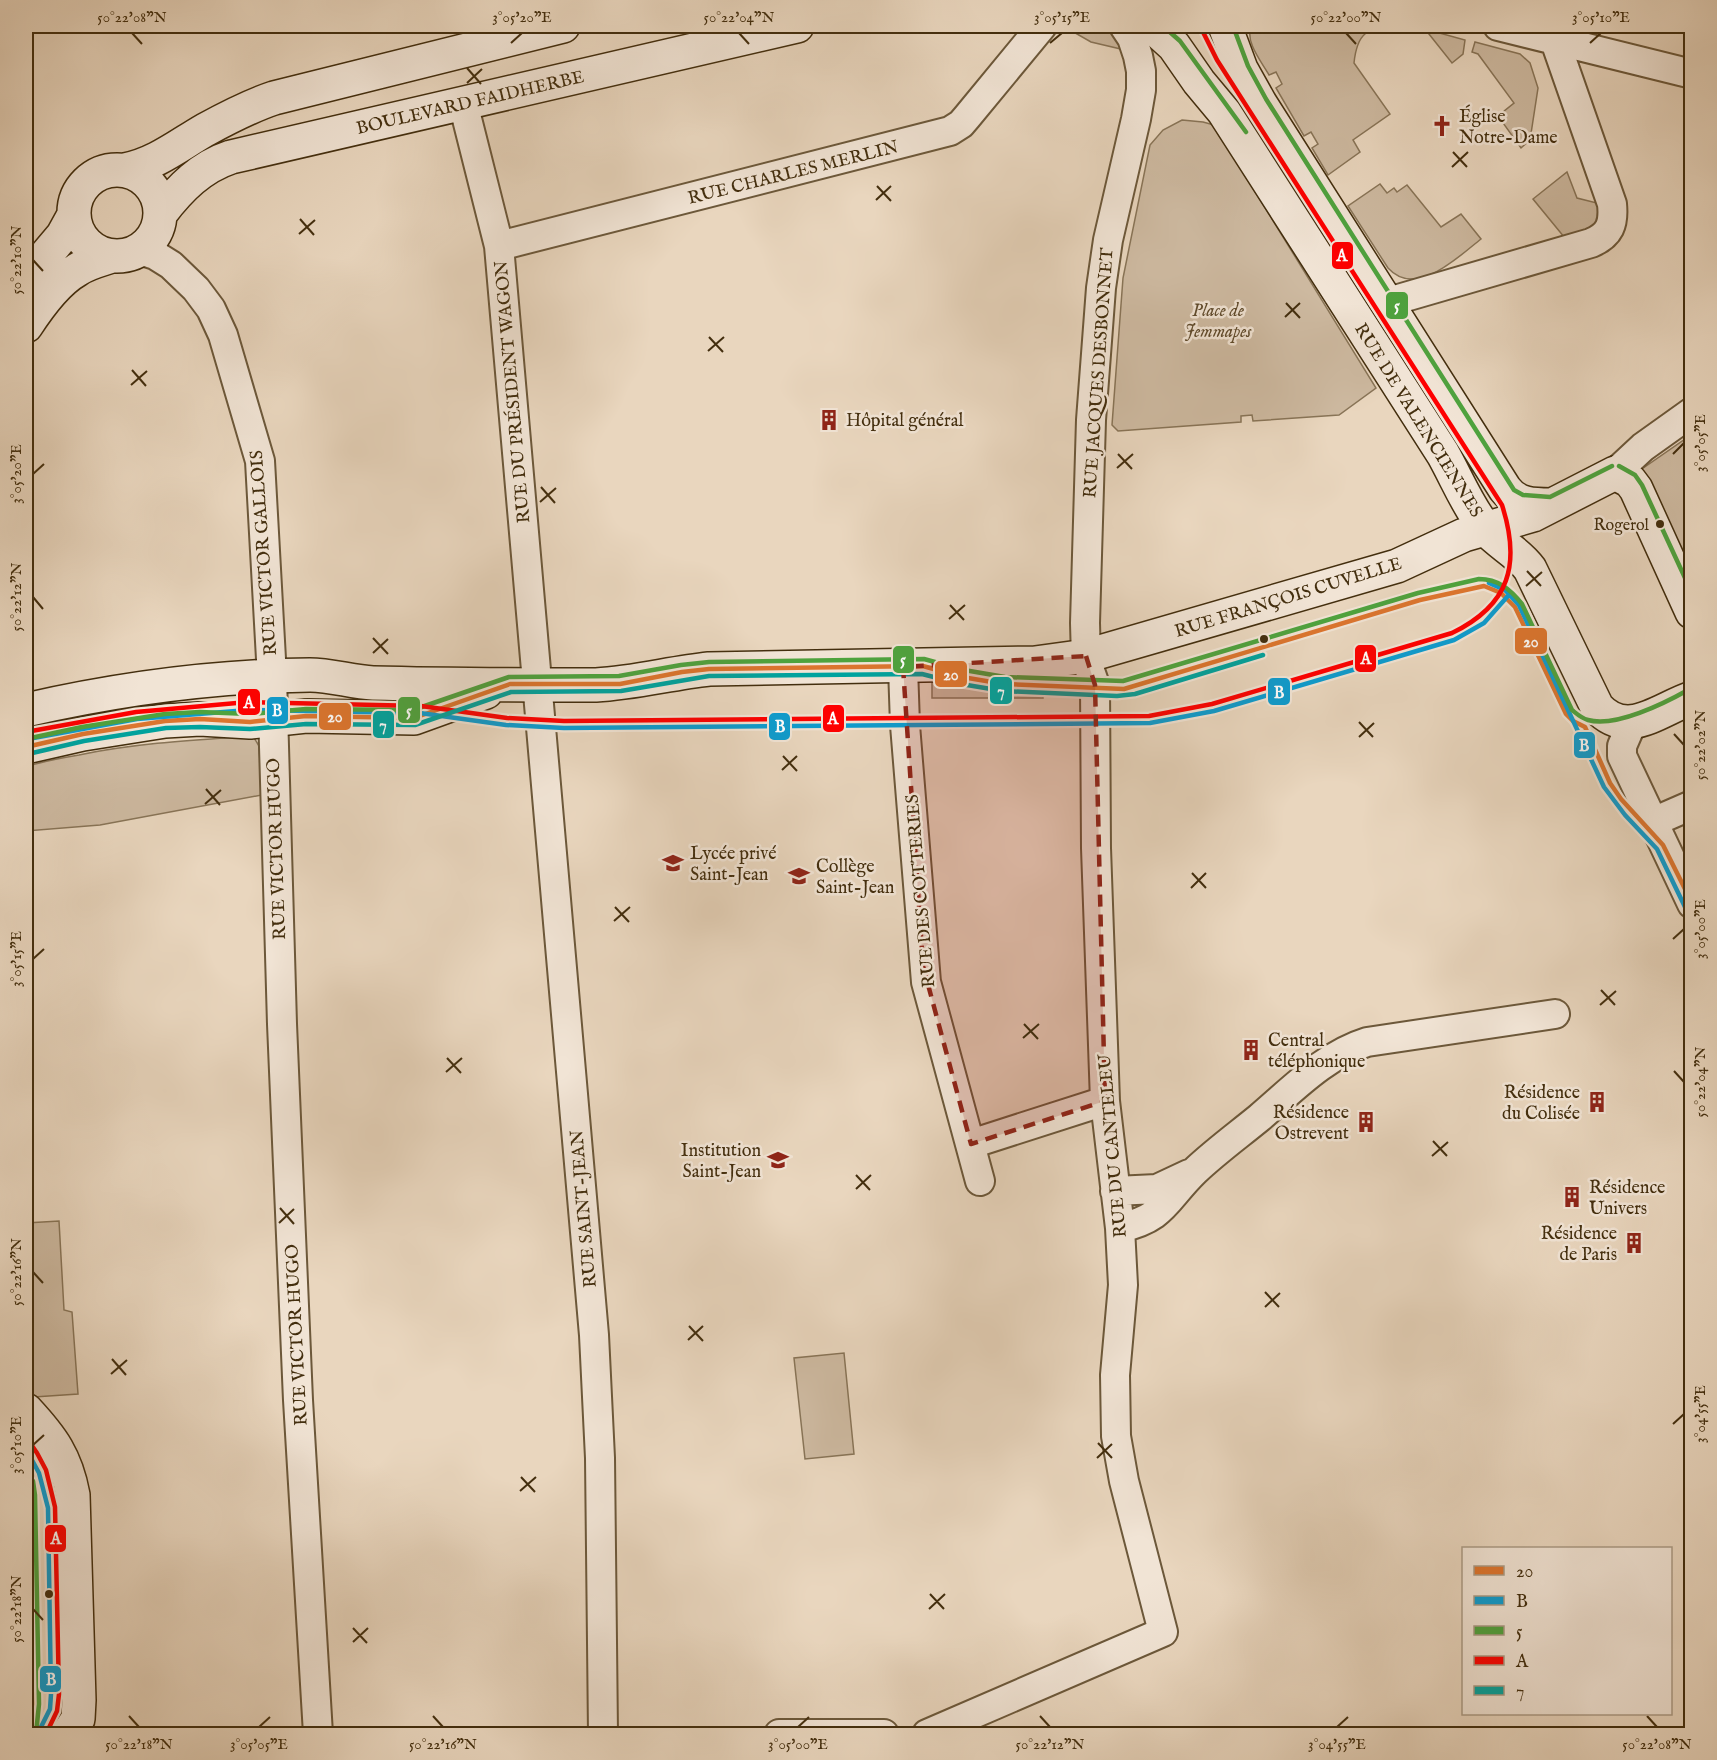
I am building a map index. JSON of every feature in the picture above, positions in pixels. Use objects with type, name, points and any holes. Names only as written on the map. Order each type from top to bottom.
[{"type":"street","points":[[26,279],[63,235],[74,215],[78,194],[89,180],[104,171],[125,170],[157,159],[253,105],[274,98],[563,26]]},
{"type":"street","name":"BOULEVARD FAIDHERBE","points":[[161,213],[193,177],[222,160],[797,26]]},
{"type":"street","name":"RUE CHARLES MERLIN","points":[[499,246],[950,131],[961,124],[1042,26]]},
{"type":"street","name":"RUE JACQUES DESBONNET","points":[[1086,656],[1091,420],[1102,277],[1108,240],[1136,119],[1140,90],[1138,56],[1132,38],[1124,26]]},
{"type":"street","name":"RUE DE VALENCIENNES","points":[[1152,26],[1174,46],[1199,82],[1224,112],[1443,454],[1466,500],[1486,528],[1522,558],[1533,574],[1597,707],[1612,719],[1632,723]]},
{"type":"street","name":"RUE DE VALENCIENNES","points":[[1226,26],[1247,81],[1505,489],[1509,495],[1535,504]]},
{"type":"street","points":[[1498,26],[1692,74]]},
{"type":"street","points":[[1388,302],[1591,243],[1608,233],[1612,226],[1612,204],[1555,40]]},
{"type":"street","name":"RUE DU PRÉSIDENT WAGON","points":[[463,103],[499,246],[524,685]]},
{"type":"street","points":[[26,326],[45,300],[72,273],[86,265],[126,253],[154,236],[159,227],[161,213],[158,196],[152,186],[142,177],[125,170]]},
{"type":"street","points":[[74,215],[77,229],[87,243],[98,252],[126,253]]},
{"type":"street","name":"RUE VICTOR GALLOIS","points":[[126,253],[155,255],[171,265],[196,289],[211,309],[226,345],[260,461],[272,677],[272,718]]},
{"type":"street","points":[[1692,412],[1643,447],[1615,473],[1630,481],[1636,489],[1692,612]]},
{"type":"street","name":"RUE FRANÇOIS CUVELLE","points":[[26,710],[106,693],[272,677],[321,676],[352,682],[435,685],[620,684],[709,669],[1048,662],[1086,656],[1397,566],[1450,540],[1533,515],[1535,504],[1615,473]]},
{"type":"street","points":[[1397,566],[1458,553],[1481,555],[1514,570],[1545,599]]},
{"type":"street","name":"RUE DU CANTELEU","points":[[927,1734],[1163,1632],[1124,1481],[1116,1436],[1115,1375],[1122,1303],[1120,1228],[1105,1101],[1096,848],[1095,685],[1086,656]]},
{"type":"street","name":"RUE DES COTTERIES","points":[[903,666],[905,725],[923,966],[980,1180]]},
{"type":"street","points":[[26,747],[83,734],[165,721],[200,719],[250,722],[306,716],[414,718],[524,685]]},
{"type":"street","name":"RUE SAINT-JEAN","points":[[524,685],[597,1367],[603,1734]]},
{"type":"street","points":[[1691,698],[1632,723],[1622,746],[1622,756],[1692,904]]},
{"type":"street","name":"RUE VICTOR HUGO","points":[[272,718],[282,1035],[298,1388],[318,1734]]},
{"type":"street","points":[[1658,833],[1692,805]]},
{"type":"street","points":[[1120,1228],[1139,1224],[1157,1212],[1194,1172],[1314,1072],[1336,1055],[1352,1047],[1367,1042],[1555,1014]]},
{"type":"street","points":[[971,1144],[1105,1101]]},
{"type":"street","points":[[1115,1191],[1157,1189],[1194,1172]]},
{"type":"street","points":[[26,1410],[47,1433],[61,1455],[73,1495],[79,1700],[78,1719],[68,1734]]},
{"type":"street","points":[[779,1734],[884,1734]]},
{"type":"highlighted area","points":[[1086,656],[1095,685],[1105,1101],[971,1144],[923,966],[903,667]]},
{"type":"green space","points":[[1063,26],[1087,26],[1113,33],[1125,50],[1091,42]]},
{"type":"green space","points":[[1251,26],[1397,26],[1396,30],[1378,29],[1365,34],[1358,45],[1354,63],[1390,114],[1353,140],[1360,152],[1328,175],[1312,148],[1318,144],[1311,132],[1304,136],[1276,88],[1282,84],[1276,72],[1269,75],[1255,51],[1250,38]]},
{"type":"green space","points":[[1425,29],[1465,40],[1463,54],[1452,63]]},
{"type":"green space","points":[[1475,42],[1520,54],[1530,63],[1538,88],[1530,140],[1521,148],[1498,116],[1514,103],[1478,54],[1472,52]]},
{"type":"green space","name":"Place de Jemmapes","points":[[1182,120],[1214,125],[1376,388],[1339,415],[1253,421],[1252,415],[1241,416],[1241,422],[1118,431],[1112,425],[1123,278],[1150,145],[1163,130]]},
{"type":"green space","points":[[1567,172],[1577,198],[1601,204],[1603,221],[1569,243],[1533,199]]},
{"type":"green space","points":[[1380,184],[1387,193],[1394,188],[1397,192],[1407,185],[1441,227],[1461,214],[1481,239],[1436,272],[1411,279],[1399,276],[1388,268],[1348,206]]},
{"type":"green space","points":[[1691,435],[1691,584],[1639,471]]},
{"type":"green space","points":[[932,679],[999,690],[1043,691],[1043,698],[932,698]]},
{"type":"green space","points":[[253,736],[259,746],[262,795],[100,825],[26,831],[26,767],[52,760],[122,748],[166,742]]},
{"type":"green space","points":[[59,1221],[64,1310],[72,1312],[78,1394],[34,1397],[26,1388],[26,1223]]},
{"type":"green space","points":[[844,1353],[854,1454],[805,1459],[794,1358]]},
{"type":"transit line","name":"5","points":[[1163,26],[1180,41],[1246,132]]},
{"type":"transit line","name":"A","points":[[26,732],[136,712],[248,702],[421,706],[507,718],[564,721],[1149,716],[1212,704],[1452,633],[1472,622],[1498,596],[1506,581],[1510,564],[1510,546],[1508,526],[1502,505],[1217,60],[1200,26]]},
{"type":"transit line","name":"5","points":[[1233,26],[1248,66],[1266,99],[1514,490],[1523,495],[1550,497],[1612,466]]},
{"type":"transit line","name":"5","points":[[1619,466],[1635,475],[1642,485],[1692,593]]},
{"type":"transit line","name":"5","points":[[26,739],[82,727],[165,714],[200,712],[250,714],[306,709],[413,710],[509,677],[619,676],[709,662],[924,659],[964,670],[1005,677],[1123,681],[1418,593],[1479,579],[1486,579],[1503,586],[1522,604],[1572,710],[1583,718],[1599,722],[1612,721],[1640,713],[1688,690]]},
{"type":"transit line","name":"B","points":[[1489,583],[1505,590],[1519,605],[1604,787],[1625,815],[1657,849],[1685,907]]},
{"type":"transit line","name":"20","points":[[26,747],[83,734],[165,721],[200,719],[250,722],[306,716],[414,718],[510,684],[620,684],[709,669],[923,666],[962,677],[1004,684],[1124,689],[1420,600],[1484,586],[1501,593],[1515,607],[1566,714],[1573,721],[1585,727],[1610,783],[1621,799],[1663,845],[1692,903]]},
{"type":"transit line","name":"B","points":[[28,739],[137,719],[248,710],[420,713],[506,725],[564,728],[1150,723],[1214,711],[1454,640],[1484,623],[1507,597]]},
{"type":"transit line","name":"7","points":[[28,754],[84,741],[166,728],[250,729],[306,724],[415,725],[511,692],[621,691],[709,676],[922,674],[1003,691],[1117,696],[1135,694],[1263,655]]},
{"type":"transit line","name":"A","points":[[26,1437],[46,1470],[55,1507],[59,1694],[57,1711],[46,1734]]},
{"type":"transit line","name":"B","points":[[26,1449],[39,1473],[48,1508],[51,1694],[50,1709],[39,1731]]},
{"type":"transit line","name":"5","points":[[33,1481],[39,1704],[36,1734]]},
{"type":"transit line","name":"20","points":[[26,1482],[32,1704],[29,1734]]},
{"type":"place","name":"Église Notre-Dame","points":[[1442,126]]},
{"type":"place","name":"Hôpital général","points":[[829,420]]},
{"type":"place","name":"Rogerol","points":[[1660,524]]},
{"type":"place","name":"Lycée privé Saint-Jean","points":[[673,863]]},
{"type":"place","name":"Collège Saint-Jean","points":[[799,876]]},
{"type":"place","name":"Central téléphonique","points":[[1251,1050]]},
{"type":"place","name":"Résidence du Colisée","points":[[1597,1102]]},
{"type":"place","name":"Résidence Ostrevent","points":[[1366,1122]]},
{"type":"place","name":"Institution Saint-Jean","points":[[778,1160]]},
{"type":"place","name":"Résidence Univers","points":[[1572,1197]]},
{"type":"place","name":"Résidence de Paris","points":[[1634,1243]]}]
